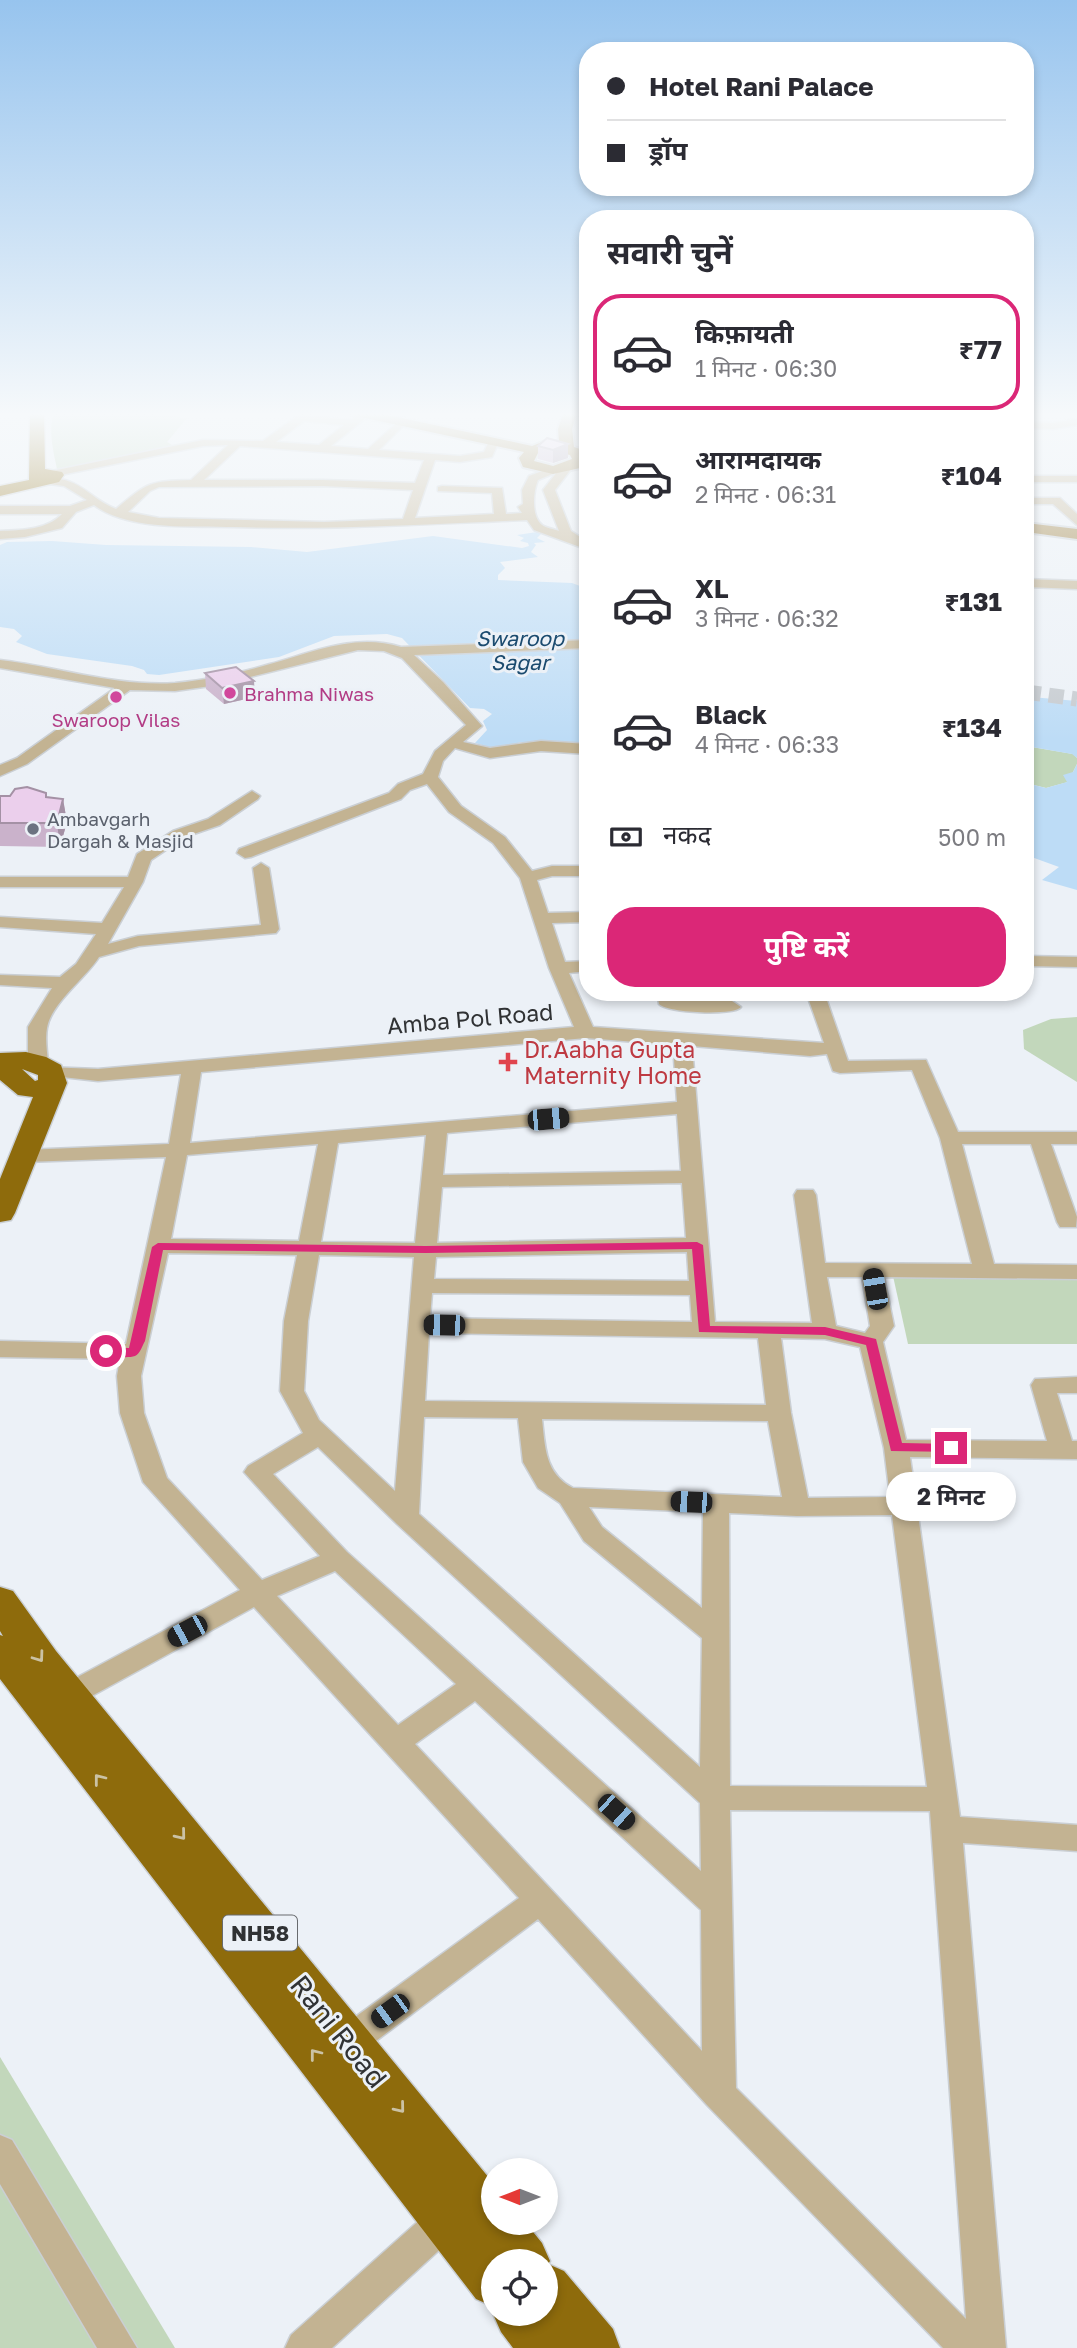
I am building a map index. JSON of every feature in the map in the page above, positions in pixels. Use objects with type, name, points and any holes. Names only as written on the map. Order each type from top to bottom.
[{"type":"highway","points":[[0,1213],[13,1162],[42,1076],[10,1074],[3,1061]]},
{"type":"highway","name":"Rani Road","points":[[0,1601],[69,1695],[514,2249]]},
{"type":"highway","name":"NH58","points":[[0,1650],[481,2264]]},
{"type":"highway","points":[[558,2304],[594,2348]]},
{"type":"highway","points":[[529,2326],[546,2348]]},
{"type":"main road","points":[[1034,529],[1077,534]]},
{"type":"street","points":[[0,535],[25,533],[58,525],[62,521]]},
{"type":"street","points":[[153,521],[269,526],[407,523],[409,521]]},
{"type":"street","points":[[533,521],[538,527],[579,544]]},
{"type":"street","points":[[561,521],[566,533],[579,543]]},
{"type":"street","points":[[1034,583],[1077,585]]},
{"type":"street","points":[[0,664],[128,685],[174,687],[289,663],[334,648],[363,645],[402,651],[579,645]]},
{"type":"street","points":[[402,651],[449,695],[475,726],[451,743],[431,765],[430,777],[455,809],[499,840],[528,877],[558,968],[586,1032]]},
{"type":"street","points":[[0,771],[31,754],[128,685]]},
{"type":"street","points":[[451,743],[489,752],[541,746],[579,748]]},
{"type":"street","points":[[246,853],[395,796],[404,786],[430,777]]},
{"type":"street","points":[[42,1076],[37,1027],[64,982],[83,968],[93,953],[135,882],[143,858],[179,834],[214,822],[252,796]]},
{"type":"street","points":[[93,953],[138,941],[270,929],[261,868]]},
{"type":"street","points":[[528,877],[552,871],[579,872]]},
{"type":"street","points":[[0,882],[135,882]]},
{"type":"street","points":[[540,918],[579,917]]},
{"type":"street","points":[[0,922],[108,929]]},
{"type":"street","points":[[1034,961],[1077,962]]},
{"type":"street","points":[[558,968],[579,967]]},
{"type":"street","points":[[0,980],[64,982]]},
{"type":"street","points":[[668,1001],[668,1004],[716,1001]]},
{"type":"street","points":[[732,1001],[734,1043]]},
{"type":"street","points":[[818,1001],[840,1066]]},
{"type":"street","name":"Amba Pol Road","points":[[42,1076],[192,1068],[586,1032],[810,1050],[840,1066],[919,1064],[950,1138]]},
{"type":"street","points":[[681,1040],[704,1329]]},
{"type":"street","points":[[192,1068],[178,1150],[128,1384],[136,1434],[156,1482],[719,2094],[969,2348]]},
{"type":"street","points":[[13,1162],[687,1107]]},
{"type":"street","points":[[407,1517],[418,1325],[437,1128]]},
{"type":"street","points":[[329,1138],[296,1321],[292,1391],[310,1425],[407,1517],[715,1798],[945,1814],[1077,1838]]},
{"type":"street","points":[[985,1272],[950,1138],[1077,1138]]},
{"type":"street","points":[[1039,1139],[1068,1222]]},
{"type":"street","points":[[432,1181],[692,1177]]},
{"type":"street","points":[[805,1195],[825,1331]]},
{"type":"street","points":[[158,1247],[426,1250],[697,1245]]},
{"type":"street","points":[[815,1270],[1077,1272]]},
{"type":"street","points":[[872,1270],[882,1326],[871,1342],[896,1448],[945,1814],[987,2348]]},
{"type":"street","points":[[422,1286],[701,1287]]},
{"type":"street","points":[[418,1325],[825,1331],[871,1342]]},
{"type":"street","points":[[769,1332],[779,1413],[797,1507]]},
{"type":"street","points":[[0,1349],[133,1352]]},
{"type":"street","points":[[896,1448],[1069,1450],[1043,1385],[1077,1385]]},
{"type":"street","points":[[413,1409],[779,1413]]},
{"type":"street","points":[[529,1410],[536,1469],[551,1490],[569,1497],[797,1507],[904,1506]]},
{"type":"street","points":[[320,1434],[257,1472],[338,1559],[716,1904]]},
{"type":"street","points":[[569,1497],[593,1534],[716,1634]]},
{"type":"street","points":[[716,1503],[715,1798],[719,2094]]},
{"type":"street","points":[[69,1695],[257,1593],[338,1559]]},
{"type":"street","points":[[395,1743],[476,1685]]},
{"type":"street","points":[[348,2042],[540,1900]]},
{"type":"street","points":[[0,2152],[118,2348]]},
{"type":"street","points":[[304,2348],[446,2220]]},
{"type":"green space","points":[[1034,747],[1073,754],[1077,758],[1077,764],[1068,782],[1046,788],[1034,785]]},
{"type":"green space","points":[[1077,1017],[1077,1082],[1024,1049],[1023,1030],[1051,1019]]},
{"type":"green space","points":[[1077,1275],[1077,1344],[908,1344],[893,1276]]},
{"type":"green space","points":[[0,2057],[175,2348],[0,2348]]},
{"type":"water","name":"Swaroop Sagar","points":[[537,532],[541,534],[537,538],[545,542],[534,543],[536,545],[531,552],[538,557],[500,562],[505,568],[498,575],[498,580],[572,583],[579,586],[579,745],[522,742],[493,748],[475,743],[487,730],[483,721],[492,714],[484,709],[470,708],[402,638],[387,634],[334,636],[279,657],[159,675],[147,674],[144,670],[132,666],[47,654],[16,642],[22,636],[14,629],[0,627],[0,545],[7,542],[251,547],[307,552],[433,536],[522,548],[529,546],[528,543],[520,541],[524,538],[517,535]]},
{"type":"water","points":[[1034,697],[1077,701],[1077,758],[1072,754],[1034,747]]},
{"type":"water","points":[[1077,764],[1077,890],[1042,880],[1059,867],[1034,858],[1034,785],[1046,788],[1067,782],[1063,775],[1073,772]]},
{"type":"building","points":[[236,667],[254,681],[222,688],[205,673]]},
{"type":"building","points":[[27,787],[46,793],[46,797],[63,799],[57,823],[0,823],[0,796],[10,796],[15,789]]},
{"type":"tunnel","points":[[1034,693],[1077,699]]},
{"type":"place","name":"Brahma Niwas","points":[[230,693]]},
{"type":"place","name":"Swaroop Vilas","points":[[116,697]]},
{"type":"place","name":"Ambavgarh Dargah & Masjid","points":[[33,829]]},
{"type":"place","name":"Dr.Aabha Gupta Maternity Home","points":[[508,1062]]},
{"type":"route","points":[[106,1351],[133,1352],[139,1341],[158,1247],[426,1250],[697,1245],[704,1329],[825,1331],[871,1342],[896,1448],[951,1448]]}]
